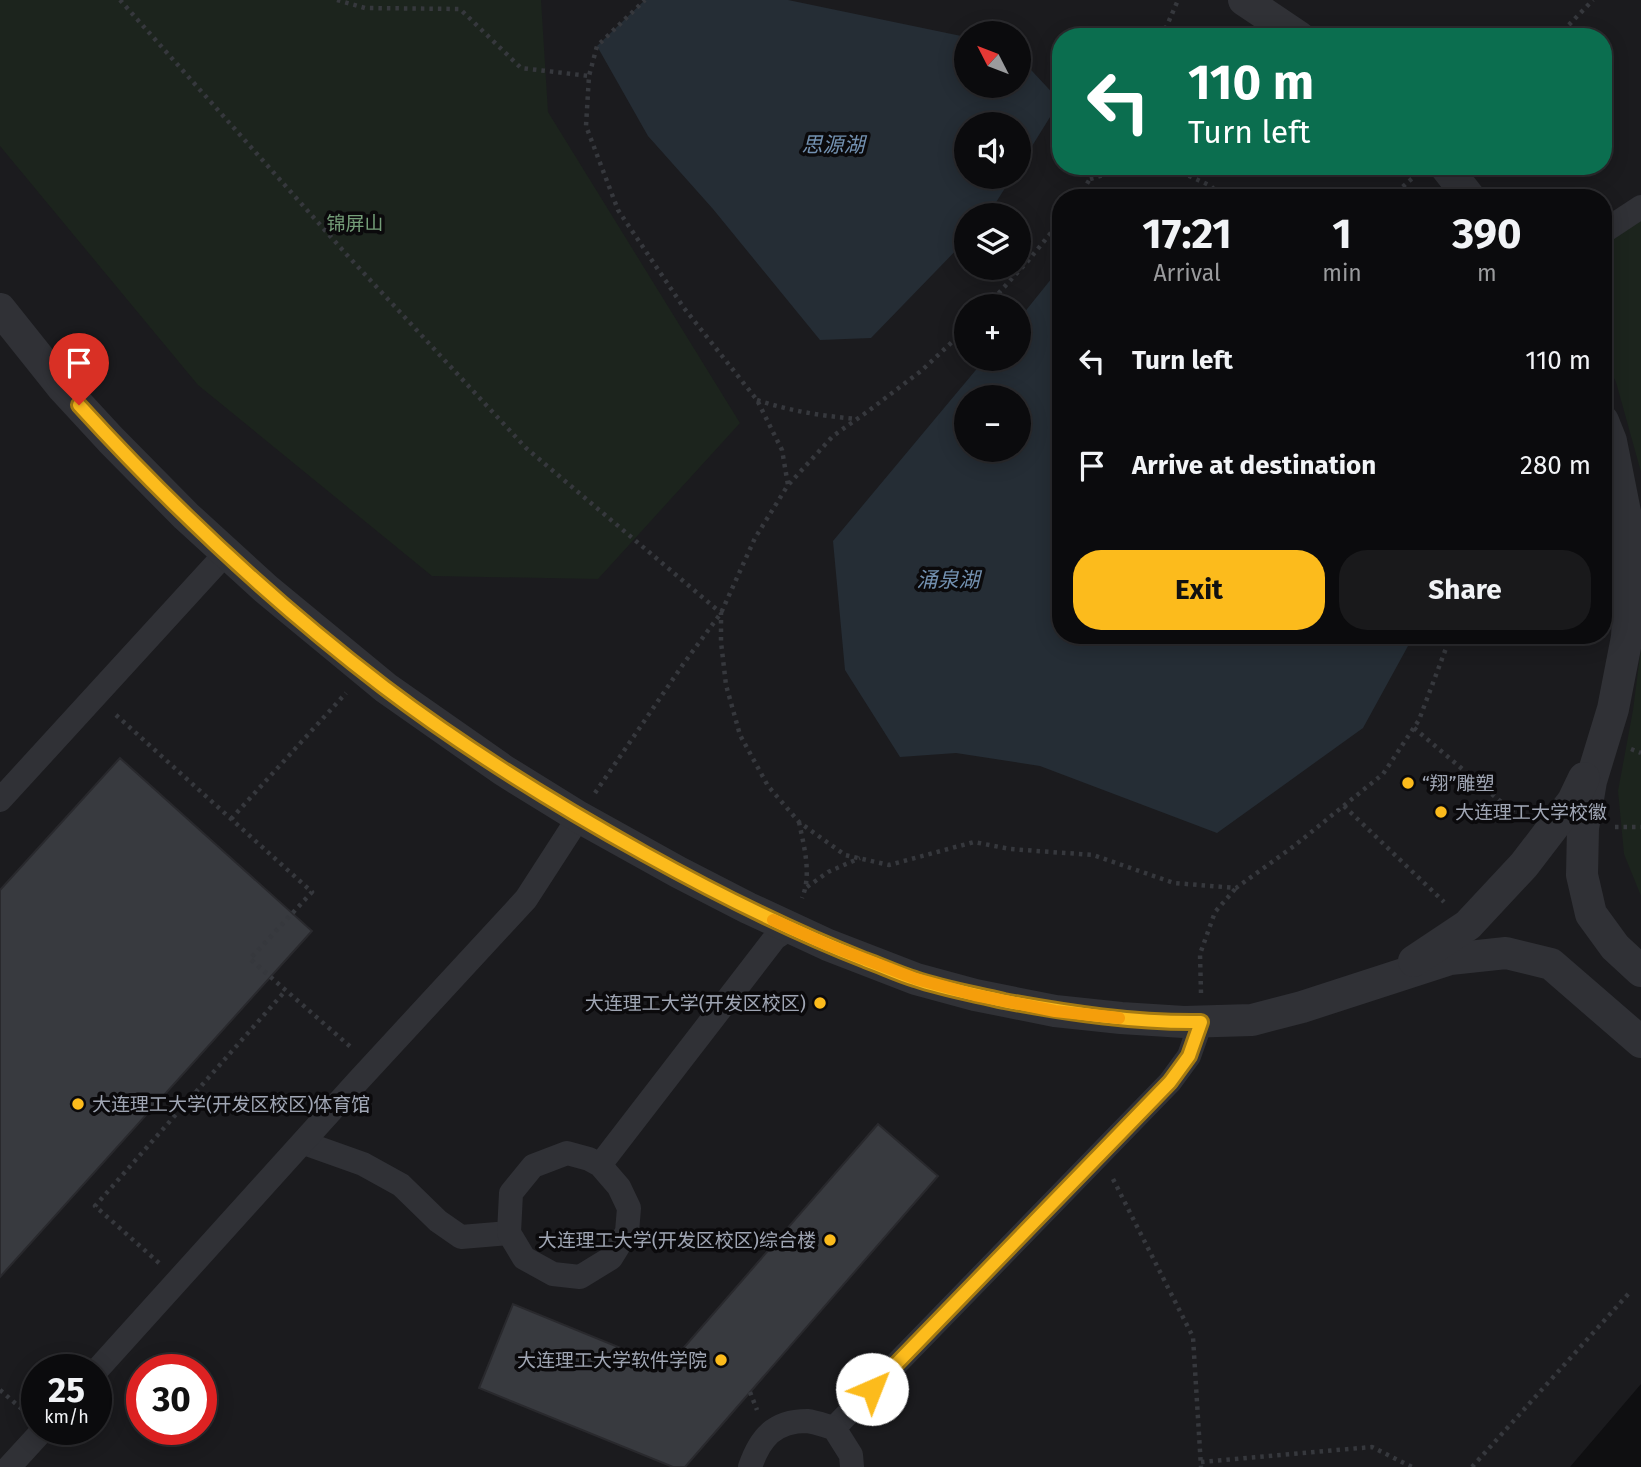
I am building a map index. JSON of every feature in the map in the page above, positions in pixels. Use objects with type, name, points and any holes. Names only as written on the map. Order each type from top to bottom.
[{"type":"street","points":[[1244,0],[1286,28]]},
{"type":"street","points":[[1438,175],[1457,189]]},
{"type":"street","points":[[1612,226],[1641,207]]},
{"type":"street","points":[[0,309],[63,388],[186,516],[265,589],[365,671],[503,771],[579,817],[678,872],[828,945],[916,979],[975,995],[1055,1011],[1201,1022],[1252,1020],[1302,1007],[1450,959],[1506,953],[1551,964],[1641,1042]]},
{"type":"street","points":[[1612,446],[1626,517],[1630,574],[1627,637],[1613,709],[1591,782],[1583,828],[1582,874],[1591,914],[1615,947],[1641,971]]},
{"type":"street","points":[[0,800],[226,553]]},
{"type":"street","points":[[1366,985],[1422,957],[1468,925],[1524,865],[1573,801],[1605,736]]},
{"type":"street","points":[[112,1354],[526,899],[579,817]]},
{"type":"street","points":[[600,1165],[775,938],[790,928]]},
{"type":"street","points":[[834,1428],[1170,1082],[1189,1056],[1201,1022]]},
{"type":"street","points":[[304,1143],[363,1164],[401,1185],[438,1220],[461,1237],[509,1233]]},
{"type":"street","points":[[567,1153],[600,1165],[619,1187],[629,1208],[627,1232],[611,1258],[580,1277],[553,1274],[524,1258],[509,1233],[511,1194],[533,1166],[567,1153]]},
{"type":"street","points":[[750,1467],[757,1448],[777,1426],[807,1421],[834,1428],[851,1455],[852,1467]]},
{"type":"street","points":[[9,1467],[22,1445]]},
{"type":"path","points":[[120,0],[347,255],[526,448],[721,613],[726,685],[740,735],[768,786],[799,822],[845,855],[889,865],[974,842],[1010,849],[1093,855],[1174,883],[1236,888]]},
{"type":"path","points":[[337,0],[365,8],[460,9],[522,68],[589,76]]},
{"type":"path","points":[[645,0],[597,46],[589,76],[586,127],[618,210],[684,308],[757,400],[782,450],[788,485]]},
{"type":"path","points":[[1167,28],[1178,0]]},
{"type":"path","points":[[1566,28],[1593,0]]},
{"type":"path","points":[[1084,189],[1092,175]]},
{"type":"path","points":[[1090,179],[1104,175]]},
{"type":"path","points":[[1188,175],[1214,189]]},
{"type":"path","points":[[1403,189],[1424,175]]},
{"type":"path","points":[[998,294],[1052,232]]},
{"type":"path","points":[[579,817],[721,613],[755,538],[788,485],[833,436],[920,371],[954,340]]},
{"type":"path","points":[[757,400],[786,410],[858,419]]},
{"type":"path","points":[[1201,1022],[1200,954],[1215,912],[1236,888],[1294,846],[1382,774],[1415,728],[1448,644]]},
{"type":"path","points":[[231,819],[365,671]]},
{"type":"path","points":[[95,696],[312,892],[250,959],[372,1066]]},
{"type":"path","points":[[1415,728],[1544,839]]},
{"type":"path","points":[[1344,806],[1468,925]]},
{"type":"path","points":[[790,928],[806,888],[806,857],[799,822]]},
{"type":"path","points":[[806,888],[828,872],[860,858]]},
{"type":"path","points":[[179,1280],[95,1206],[286,990]]},
{"type":"path","points":[[1100,1154],[1193,1337],[1201,1465],[1372,1447],[1412,1467]]},
{"type":"path","points":[[1472,1467],[1630,1292]]},
{"type":"path","points":[[0,1390],[21,1409]]},
{"type":"shaded area","name":"大连理工大学(开发区校区)","points":[[0,0],[1641,0],[1641,1384],[1570,1467],[0,1467]]},
{"type":"green space","name":"锦屏山","points":[[0,0],[541,0],[548,112],[740,423],[598,579],[432,576],[198,385],[0,146]]},
{"type":"green space","points":[[1641,220],[1641,472],[1612,374],[1612,240]]},
{"type":"green space","points":[[1641,648],[1641,896],[1624,854],[1618,791]]},
{"type":"water","name":"思源湖","points":[[645,0],[788,0],[954,35],[954,98],[1031,98],[1031,70],[1052,92],[1052,114],[1031,148],[1031,112],[954,112],[954,189],[1004,189],[996,203],[954,203],[954,252],[871,338],[820,340],[713,209],[648,136],[597,46]]},
{"type":"water","name":"涌泉湖","points":[[1052,278],[1052,644],[1409,644],[1363,728],[1217,833],[1040,766],[956,753],[900,757],[845,670],[833,541],[954,396],[954,462],[1031,462],[1031,385],[963,385],[975,371],[1031,371],[1031,304]]},
{"type":"building","name":"大连理工大学(开发区校区)体育馆","points":[[120,758],[312,931],[0,1277],[0,890]]},
{"type":"building","name":"大连理工大学(开发区校区)综合楼","points":[[878,1124],[938,1176],[685,1467],[673,1467],[479,1388],[513,1304],[667,1367]]},
{"type":"slow traffic","points":[[773,920],[828,945],[916,979],[975,995],[1055,1011],[1119,1018]]},
{"type":"place","name":"“翔”雕塑","points":[[1408,783]]},
{"type":"place","name":"大连理工大学校徽","points":[[1441,812]]},
{"type":"place","name":"大连理工大学(开发区校区)","points":[[820,1003]]},
{"type":"place","name":"大连理工大学(开发区校区)体育馆","points":[[78,1104]]},
{"type":"place","name":"大连理工大学(开发区校区)综合楼","points":[[830,1240]]},
{"type":"place","name":"大连理工大学软件学院","points":[[721,1360]]},
{"type":"route","points":[[79,405],[186,516],[265,589],[386,688],[503,771],[678,872],[828,945],[916,979],[975,995],[1055,1011],[1201,1022],[1189,1056],[1170,1082],[872,1389]]}]
